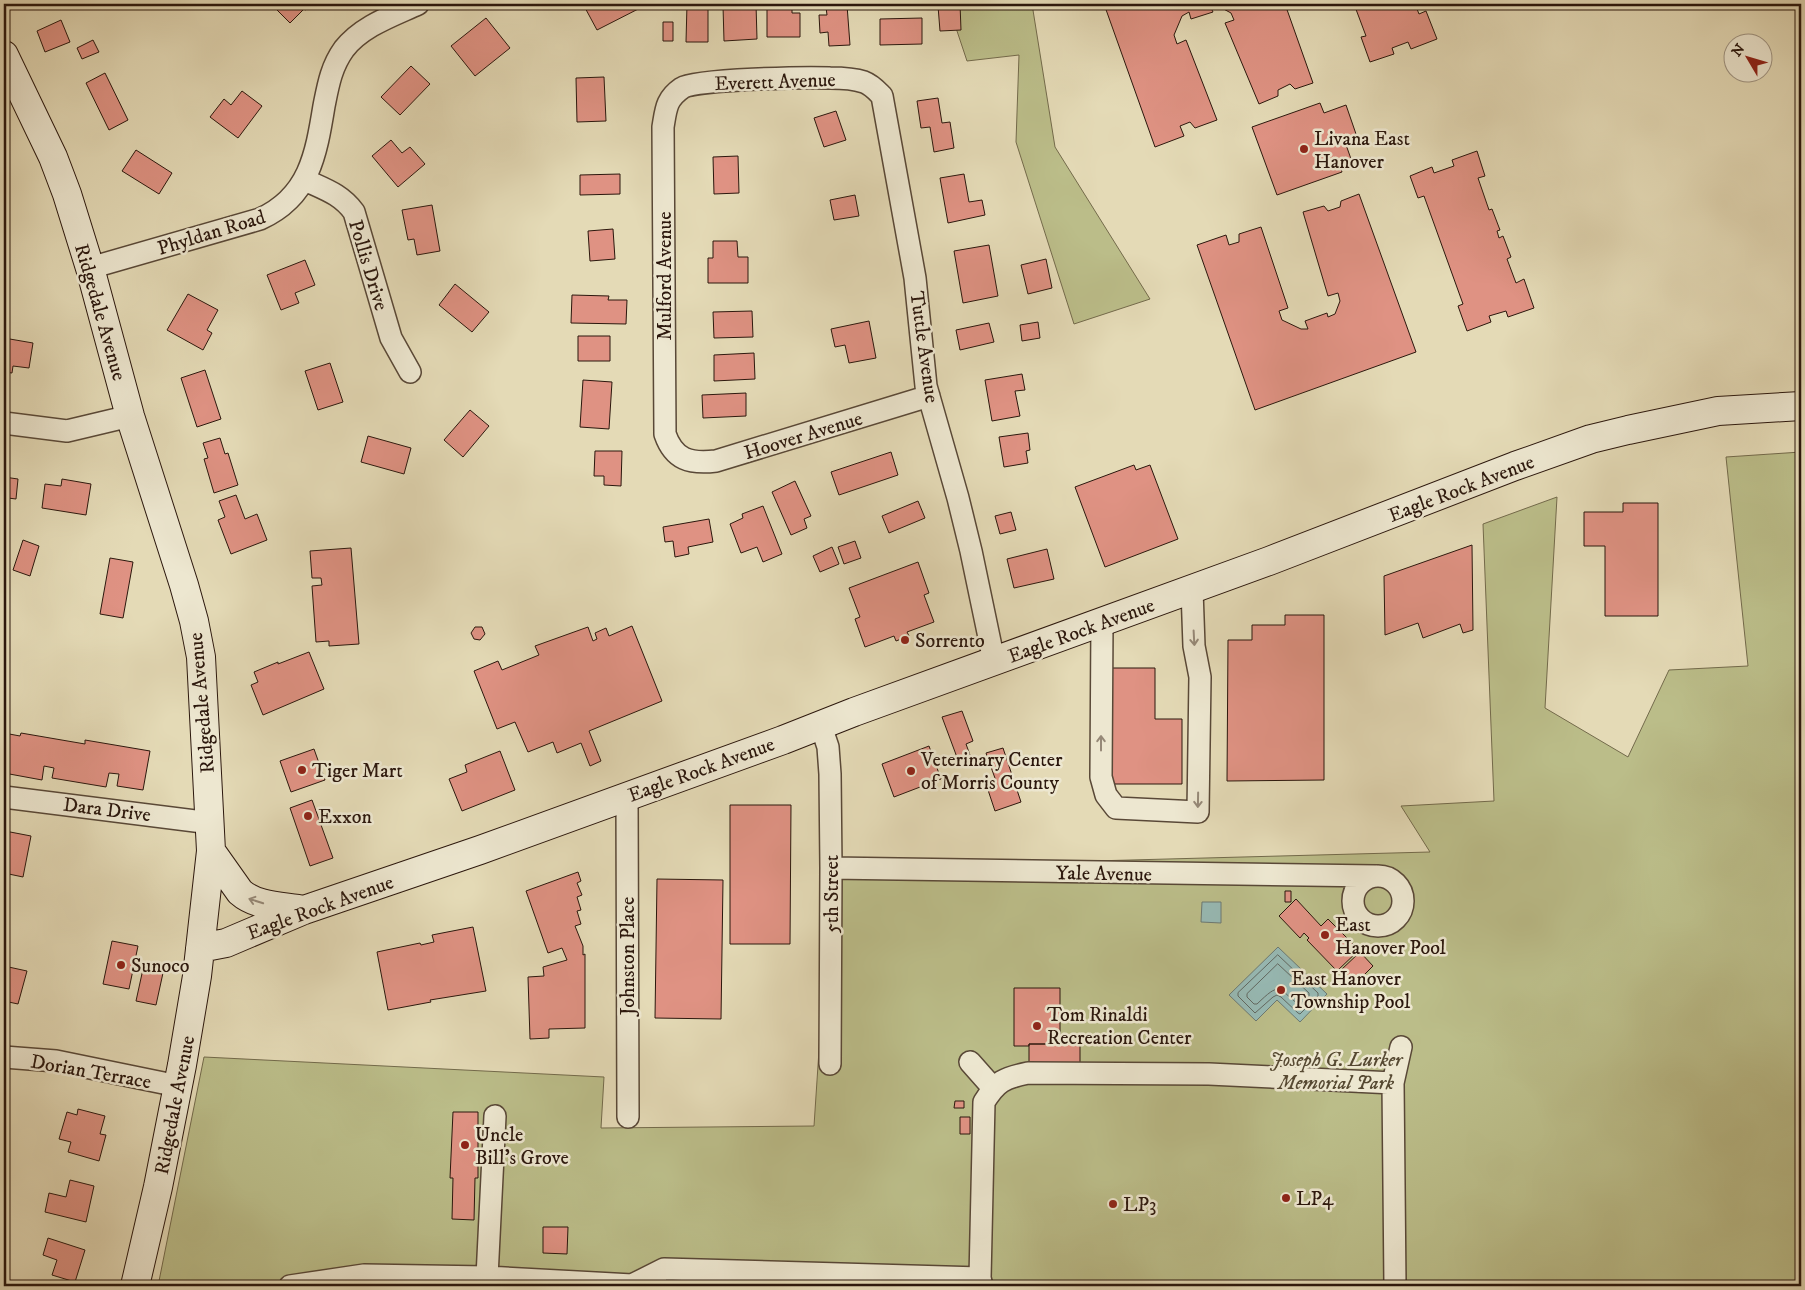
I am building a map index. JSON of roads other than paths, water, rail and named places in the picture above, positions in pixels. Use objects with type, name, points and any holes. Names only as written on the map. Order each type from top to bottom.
[{"type":"main road","name":"Ridgedale Avenue","points":[[4,55],[53,157],[67,194],[90,268],[130,416],[194,621],[203,677],[211,851],[197,976],[178,1086],[135,1286]]},
{"type":"main road","name":"Eagle Rock Avenue","points":[[200,948],[226,943],[304,910],[480,850],[1192,590],[1590,439],[1718,411],[1801,406]]},
{"type":"main road","points":[[211,851],[240,892],[246,897],[258,902],[304,910]]},
{"type":"street","name":"Phyldan Road","points":[[90,268],[260,219],[271,214],[290,200],[304,180],[315,158],[328,82],[338,59],[352,40],[372,25],[418,4]]},
{"type":"street","name":"Everett Avenue","points":[[673,96],[684,87],[696,84],[832,78],[863,82],[877,91]]},
{"type":"street","name":"Tuttle Avenue","points":[[877,91],[882,96],[915,278],[926,386],[967,533],[994,661]]},
{"type":"street","name":"Mulford Avenue","points":[[673,96],[667,104],[663,127],[665,434],[669,446],[677,455]]},
{"type":"street","name":"Pollis Drive","points":[[304,180],[337,194],[347,202],[354,212],[391,338],[410,372]]},
{"type":"street","name":"Hoover Avenue","points":[[677,455],[700,463],[716,461],[929,396]]},
{"type":"street","points":[[4,423],[67,431],[130,416]]},
{"type":"street","points":[[1102,622],[1101,777],[1106,796],[1116,808],[1198,812],[1200,677],[1194,646],[1192,590]]},
{"type":"street","name":"5th Street","points":[[820,726],[828,748],[831,868],[830,1064]]},
{"type":"street","name":"Dara Drive","points":[[4,796],[211,823]]},
{"type":"street","name":"Johnston Place","points":[[627,796],[628,1117]]},
{"type":"street","name":"Yale Avenue","points":[[831,868],[1376,876]]},
{"type":"street","points":[[1395,1286],[1393,1082],[1401,1047]]},
{"type":"street","name":"Dorian Terrace","points":[[4,1057],[56,1061],[178,1086]]},
{"type":"street","points":[[970,1062],[993,1088]]},
{"type":"street","points":[[290,1286],[364,1275],[488,1277],[632,1285],[664,1269],[981,1282],[984,1102],[993,1088],[1009,1077],[1028,1073],[1209,1074],[1393,1082]]},
{"type":"street","points":[[488,1277],[495,1116]]},
{"type":"water","points":[[1202,902],[1221,902],[1221,923],[1201,922]]},
{"type":"water","points":[[1278,947],[1327,994],[1300,1022],[1277,1000],[1256,1021],[1229,995]]},
{"type":"place","name":"Livana East Hanover","points":[[1304,149]]},
{"type":"place","name":"Sorrento","points":[[905,640]]},
{"type":"place","name":"Tiger Mart","points":[[302,770]]},
{"type":"place","name":"Veterinary Center of Morris County","points":[[911,771]]},
{"type":"place","name":"Exxon","points":[[308,816]]},
{"type":"place","name":"East Hanover Pool","points":[[1325,935]]},
{"type":"place","name":"Sunoco","points":[[121,965]]},
{"type":"place","name":"East Hanover Township Pool","points":[[1281,990]]},
{"type":"place","name":"Tom Rinaldi Recreation Center","points":[[1037,1026]]},
{"type":"place","name":"Uncle Bill's Grove","points":[[465,1145]]},
{"type":"place","name":"LP4","points":[[1286,1198]]},
{"type":"place","name":"LP3","points":[[1113,1204]]},
{"type":"park label","name":"Joseph G. Lurker Memorial Park","points":[[1336,1070]]}]
